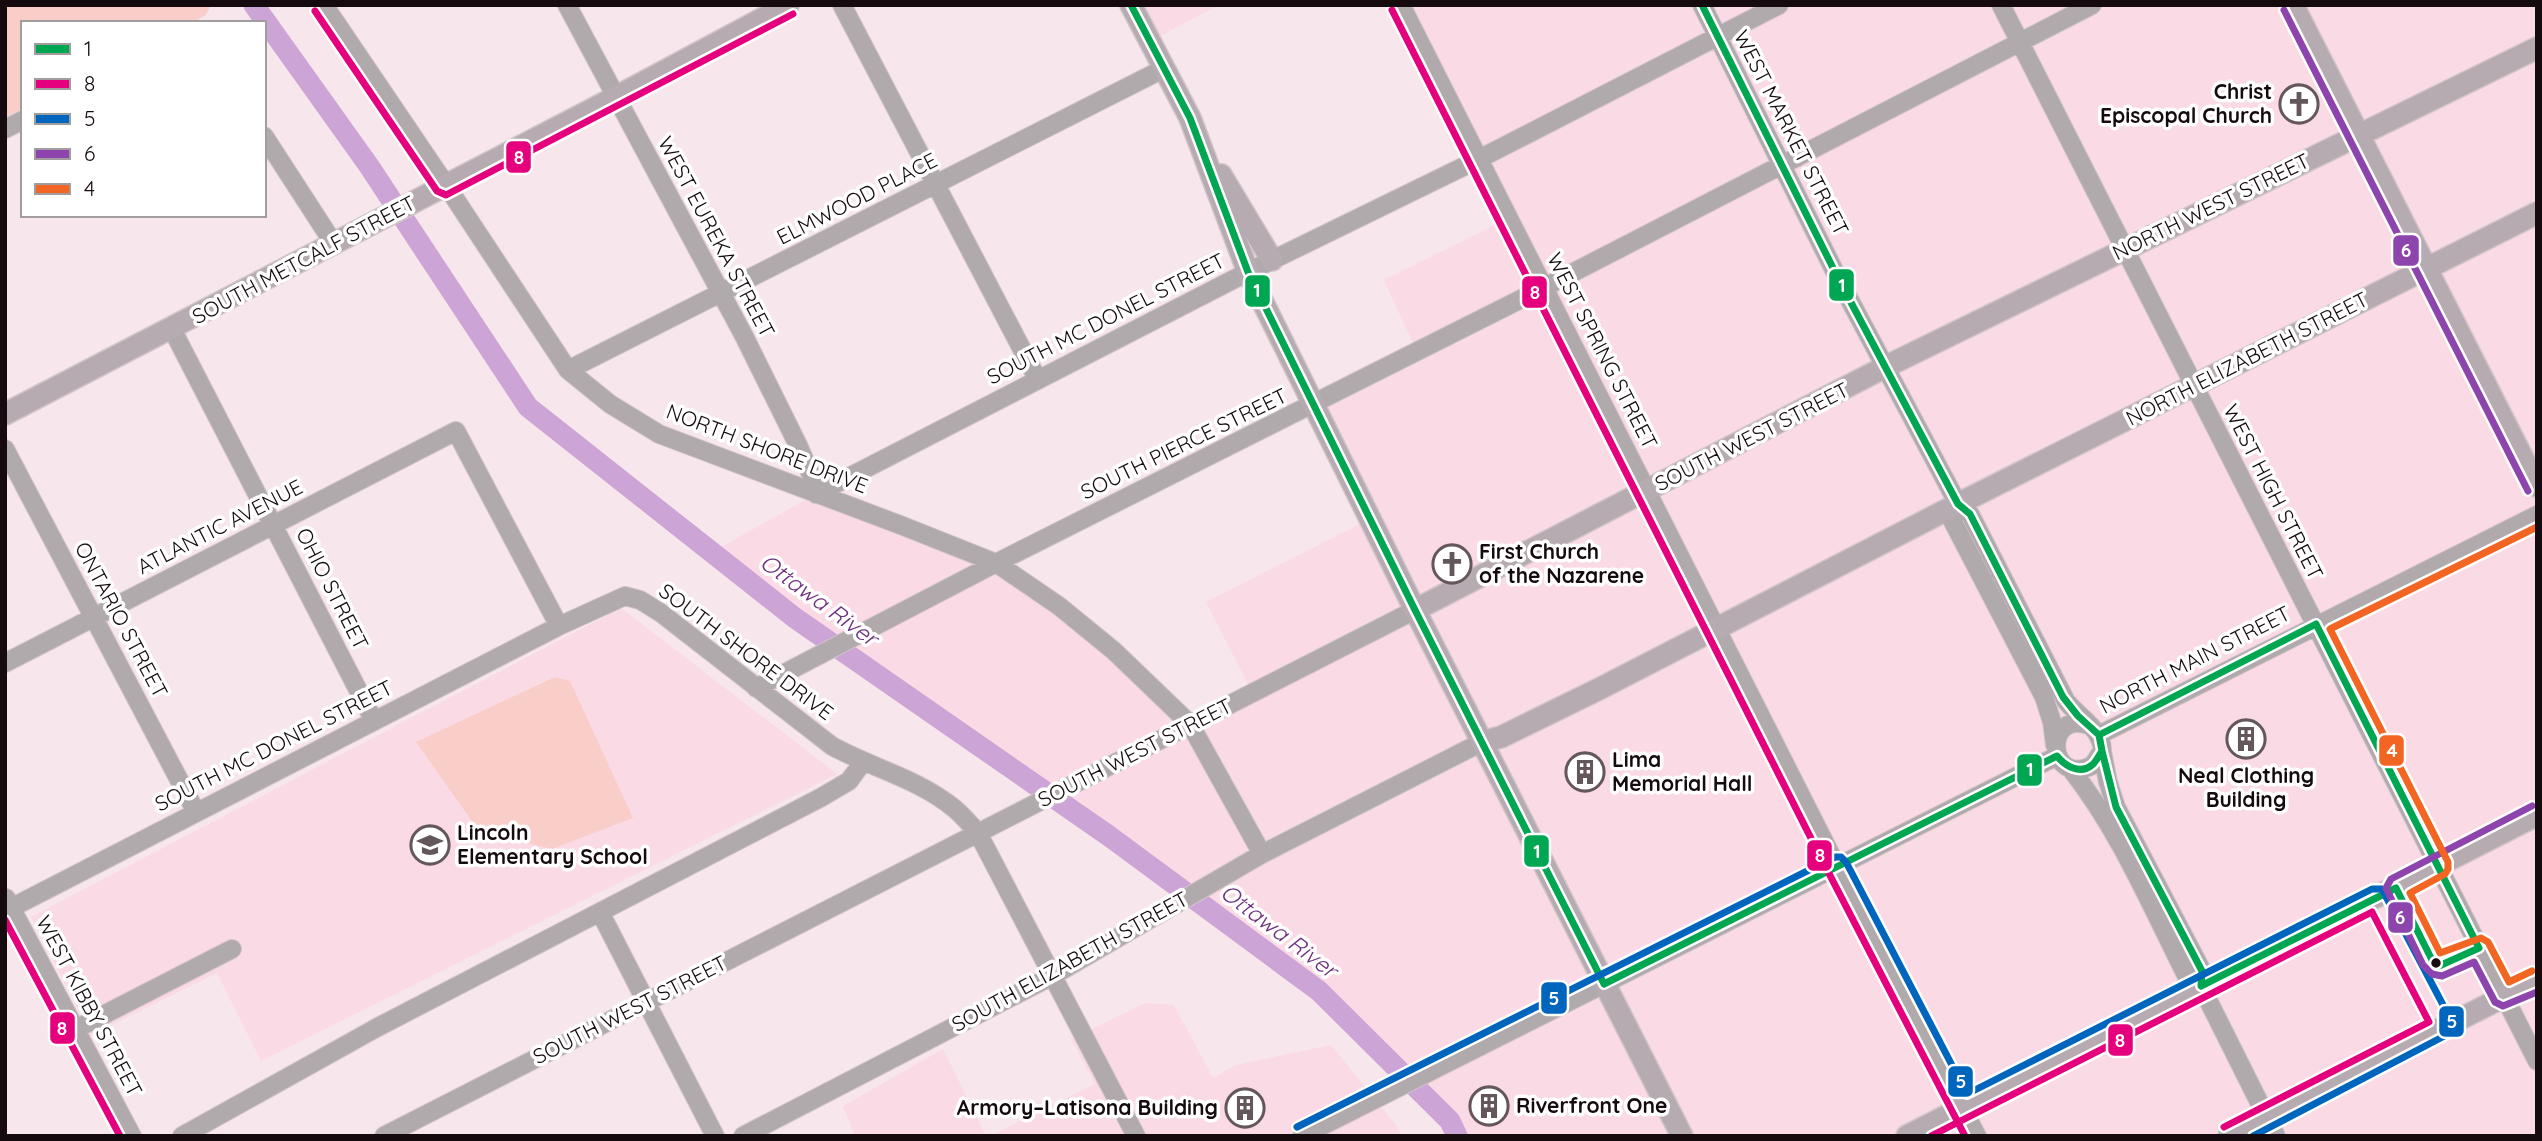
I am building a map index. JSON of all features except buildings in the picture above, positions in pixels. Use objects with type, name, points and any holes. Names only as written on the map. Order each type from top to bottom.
[{"type":"main road","name":"SOUTH METCALF STREET","points":[[5,414],[362,230],[788,5]]},
{"type":"main road","points":[[1131,5],[1190,118],[1248,272],[1415,610],[1682,1136]]},
{"type":"main road","points":[[2293,5],[2537,486]]},
{"type":"main road","name":"NORTH WEST STREET","points":[[1885,367],[2537,48]]},
{"type":"main road","points":[[1204,156],[1226,182],[1272,260]]},
{"type":"main road","name":"NORTH ELIZABETH STREET","points":[[1958,504],[2537,213]]},
{"type":"main road","name":"SOUTH WEST STREET","points":[[1415,610],[1885,367]]},
{"type":"main road","name":"SOUTH ELIZABETH STREET","points":[[1482,742],[1501,737],[1958,504]]},
{"type":"main road","points":[[1907,1136],[2537,815]]},
{"type":"main road","points":[[2229,1136],[2272,1126],[2537,980]]},
{"type":"street","name":"NORTH SHORE DRIVE","points":[[324,5],[568,370],[610,404],[659,434],[996,563],[1091,631],[1190,724],[1262,854]]},
{"type":"street","name":"WEST EUREKA STREET","points":[[567,5],[744,336],[793,434],[812,477],[816,494]]},
{"type":"street","points":[[842,5],[1038,380]]},
{"type":"street","name":"WEST SPRING STREET","points":[[1401,5],[1837,867],[1977,1136]]},
{"type":"street","name":"WEST MARKET STREET","points":[[1702,5],[1885,367],[1958,504],[1970,514],[2066,701],[2097,737]]},
{"type":"street","name":"SOUTH MC DONEL STREET","points":[[816,494],[1248,272],[1479,159],[1779,5]]},
{"type":"street","name":"WEST HIGH STREET","points":[[2001,5],[2537,1061]]},
{"type":"street","name":"SOUTH PIERCE STREET","points":[[756,688],[996,563],[1545,287],[2092,5]]},
{"type":"street","name":"ELMWOOD PLACE","points":[[568,370],[721,295],[1165,68]]},
{"type":"street","points":[[5,129],[21,121]]},
{"type":"street","points":[[266,139],[334,244]]},
{"type":"street","name":"OHIO STREET","points":[[172,329],[374,721]]},
{"type":"street","name":"ATLANTIC AVENUE","points":[[5,663],[456,431],[559,626]]},
{"type":"street","name":"ONTARIO STREET","points":[[5,449],[196,812]]},
{"type":"street","name":"WEST MARKET STREET","points":[[1958,504],[1952,520],[2044,697],[2061,756]]},
{"type":"street","name":"NORTH MAIN STREET","points":[[2097,737],[2316,624],[2537,515]]},
{"type":"street","name":"SOUTH SHORE DRIVE","points":[[559,626],[616,599],[632,596],[655,608],[832,746],[863,762],[892,772],[936,796],[954,808],[978,832]]},
{"type":"street","name":"SOUTH WEST STREET","points":[[384,1136],[1415,610]]},
{"type":"street","name":"SOUTH MC DONEL STREET","points":[[9,912],[196,812],[559,626]]},
{"type":"street","points":[[2201,986],[2188,979],[2103,813],[2061,756],[2057,737],[2068,725],[2076,723],[2097,737],[2116,807],[2202,971],[2201,986],[2272,1126]]},
{"type":"street","points":[[2061,756],[2078,770],[2093,765],[2097,737]]},
{"type":"street","name":"SOUTH ELIZABETH STREET","points":[[743,1136],[1052,976],[1262,854],[1482,742]]},
{"type":"street","points":[[1302,1136],[2061,756]]},
{"type":"street","points":[[182,1136],[378,1027],[839,787],[854,777],[863,762]]},
{"type":"street","points":[[978,832],[1136,1136]]},
{"type":"street","name":"WEST KIBBY STREET","points":[[9,912],[132,1136]]},
{"type":"street","points":[[600,912],[715,1136]]},
{"type":"street","points":[[74,1030],[232,949]]},
{"type":"shaded area","points":[[5,5],[211,5],[206,15],[195,21],[21,21],[21,110],[5,117]]},
{"type":"shaded area","points":[[1131,5],[1219,5],[1151,41]]},
{"type":"shaded area","points":[[1401,5],[2537,5],[2537,1136],[1458,1136],[1450,1121],[1319,991],[1109,836],[795,618],[712,552],[816,494],[996,563],[1190,724],[1252,692],[1206,602],[1370,519],[1313,405],[1417,352],[1384,280],[1509,218]]},
{"type":"shaded area","name":"Lincoln Elementary School","points":[[621,608],[837,774],[261,1061],[217,973],[91,1035],[31,917]]},
{"type":"shaded area","points":[[555,677],[570,681],[633,818],[552,849],[479,831],[416,742]]},
{"type":"shaded area","points":[[1146,1003],[1174,1005],[1213,1078],[1236,1065],[1331,1045],[1396,1125],[1401,1136],[990,1136],[1095,1084],[1071,1039]]},
{"type":"shaded area","points":[[943,1049],[986,1136],[855,1136],[843,1106]]},
{"type":"waterway","name":"Ottawa River","points":[[254,5],[265,21]]},
{"type":"waterway","name":"Ottawa River","points":[[266,22],[369,166],[528,407],[795,618],[1109,836],[1319,991],[1450,1121],[1457,1136]]},
{"type":"transit line","name":"1","points":[[1131,5],[1190,118],[1248,272],[1604,984],[2057,756],[2068,766],[2083,769],[2093,764],[2102,751],[2099,735],[2078,716],[2063,697],[1970,514],[1958,504],[1838,278],[1702,5]]},
{"type":"transit line","name":"8","points":[[1392,10],[1822,860],[1965,1136]]},
{"type":"transit line","name":"6","points":[[2284,10],[2528,491]]},
{"type":"transit line","name":"8","points":[[315,11],[437,191],[446,195],[793,14]]},
{"type":"transit line","name":"4","points":[[2532,971],[2509,982],[2488,942],[2481,938],[2440,953],[2410,893],[2445,874],[2448,862],[2330,629],[2537,527]]},
{"type":"transit line","name":"1","points":[[2099,735],[2316,624],[2479,948],[2439,966],[2432,960],[2396,888],[2201,986],[2202,971],[2116,807],[2102,751]]},
{"type":"transit line","name":"6","points":[[2532,806],[2391,879],[2386,888],[2423,965],[2432,974],[2442,976],[2474,962],[2495,1002],[2503,1006],[2537,992]]},
{"type":"transit line","name":"5","points":[[1297,1127],[1835,857],[1841,857],[1846,862],[1967,1094],[2372,889],[2382,889],[2452,1022],[2452,1032],[2253,1136]]},
{"type":"transit line","name":"8","points":[[1931,1136],[2372,912],[2429,1022],[2224,1127]]},
{"type":"transit line","name":"8","points":[[5,920],[120,1136]]},
{"type":"place","name":"Christ Episcopal Church","points":[[2299,104]]},
{"type":"place","name":"First Church of the Nazarene","points":[[1452,564]]},
{"type":"place","name":"Neal Clothing Building","points":[[2246,739]]},
{"type":"place","name":"Lima Memorial Hall","points":[[1585,772]]},
{"type":"place","name":"Lincoln Elementary School","points":[[430,845]]},
{"type":"place","name":"Riverfront One","points":[[1489,1106]]},
{"type":"place","name":"Armory–Latisona Building","points":[[1245,1108]]}]
